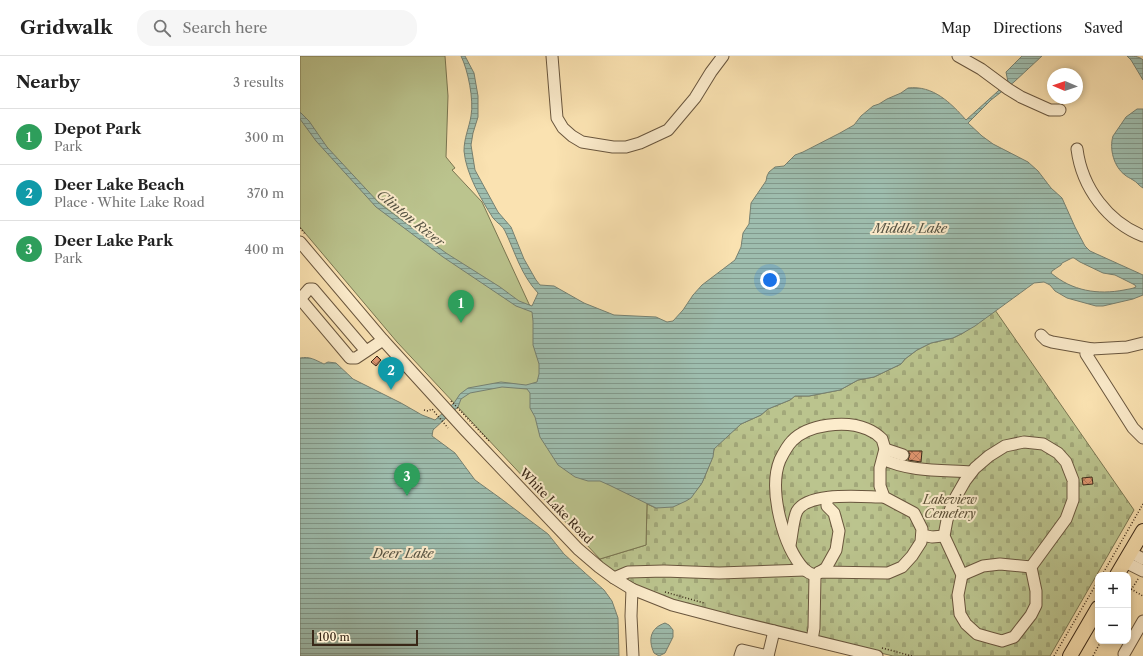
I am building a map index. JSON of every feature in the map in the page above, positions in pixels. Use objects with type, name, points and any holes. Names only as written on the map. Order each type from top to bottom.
[{"type":"main road","points":[[1119,572],[1143,531]]},
{"type":"main road","points":[[1070,656],[1095,613]]},
{"type":"street","points":[[552,56],[557,118],[563,128],[582,142],[613,147],[626,147],[640,144],[668,130],[695,98],[723,56]]},
{"type":"street","points":[[958,56],[981,69],[1021,97],[1050,110],[1060,110]]},
{"type":"street","points":[[1077,149],[1083,173],[1092,192],[1101,205],[1112,218],[1131,231],[1143,236]]},
{"type":"street","name":"White Lake Road","points":[[300,242],[383,340],[452,408],[578,549],[614,578],[632,589],[672,605],[877,656]]},
{"type":"street","points":[[366,351],[313,289],[309,289],[302,297],[302,301],[350,358],[356,358],[383,340]]},
{"type":"street","points":[[1041,335],[1046,340],[1089,352],[1127,347],[1143,343]]},
{"type":"street","points":[[1089,352],[1133,428],[1143,438]]},
{"type":"street","points":[[812,640],[814,628],[813,573],[792,552],[785,534],[777,505],[776,482],[780,460],[792,441],[807,431],[826,425],[848,424],[867,429],[882,438],[884,454],[880,468],[880,486],[884,497]]},
{"type":"street","points":[[1024,442],[1043,444],[1058,453],[1066,462],[1073,480],[1073,500],[1068,515],[1031,567],[1036,591],[1036,605],[1031,615],[1014,637],[1002,641],[977,634],[966,624],[960,614],[958,595],[962,575],[944,536],[953,502],[971,472],[989,456],[1005,446],[1024,442]]},
{"type":"street","points":[[884,454],[903,455]]},
{"type":"street","points":[[884,454],[895,465],[971,472]]},
{"type":"street","points":[[614,578],[628,572],[664,571],[719,573],[888,573],[902,567],[907,562],[921,542],[922,529],[914,513],[884,497],[835,497],[816,499],[805,503],[797,512],[790,547]]},
{"type":"street","points":[[813,573],[826,568],[836,550],[839,531],[834,513],[827,506],[828,498]]},
{"type":"street","points":[[922,535],[932,537],[944,536]]},
{"type":"street","points":[[1128,557],[1143,559]]},
{"type":"street","points":[[1128,557],[1143,571]]},
{"type":"street","points":[[962,575],[983,566],[1000,564],[1031,567]]},
{"type":"street","points":[[632,589],[631,616],[633,656]]},
{"type":"street","points":[[740,656],[742,650],[768,656],[774,630]]},
{"type":"street","points":[[1124,654],[1141,630]]},
{"type":"path","points":[[424,410],[433,410],[448,427]]},
{"type":"path","points":[[1104,572],[1143,504]]},
{"type":"path","points":[[1143,575],[1137,580],[1131,589],[1143,596]]},
{"type":"path","points":[[1054,656],[1095,586]]},
{"type":"path","points":[[1093,656],[1099,644]]},
{"type":"green space","points":[[300,56],[445,56],[448,96],[446,157],[455,168],[452,170],[482,202],[529,304],[647,504],[646,545],[600,559],[397,342],[300,227]]},
{"type":"green space","name":"Lakeview Cemetery","points":[[995,310],[1134,510],[1098,572],[1095,572],[1095,578],[1050,656],[893,656],[738,618],[654,595],[607,570],[600,559],[646,545],[647,504],[656,508],[697,490],[704,478],[716,446],[741,424],[761,415],[768,409],[790,400],[795,396],[809,396],[840,390],[858,380],[874,377],[901,364],[917,350],[931,343],[953,338],[963,333]]},
{"type":"water","name":"Middle Lake","points":[[461,56],[465,56],[474,73],[478,96],[478,117],[471,145],[475,170],[498,212],[511,227],[524,259],[536,280],[540,285],[554,286],[584,303],[614,315],[656,317],[667,322],[673,321],[702,285],[735,260],[741,247],[743,233],[749,224],[751,203],[766,181],[769,172],[775,167],[784,166],[795,155],[854,125],[861,116],[873,106],[901,93],[908,88],[926,89],[941,96],[966,120],[1008,82],[1006,72],[1022,56],[1042,56],[1014,82],[991,100],[968,123],[993,144],[1028,162],[1038,171],[1051,188],[1062,198],[1085,246],[1090,251],[1143,275],[1143,295],[1133,299],[1103,306],[1096,306],[1067,298],[1044,282],[1034,283],[975,326],[953,338],[931,343],[917,350],[901,364],[874,377],[858,380],[840,390],[809,396],[795,396],[790,400],[768,409],[761,415],[741,424],[714,449],[713,457],[702,483],[691,498],[673,507],[656,508],[600,481],[588,481],[575,477],[558,465],[540,437],[535,417],[530,408],[530,393],[527,389],[502,387],[470,393],[461,399],[458,407],[433,430],[432,436],[455,453],[475,480],[548,534],[564,554],[604,590],[612,601],[618,618],[619,656],[300,656],[300,358],[310,358],[324,364],[328,362],[336,363],[353,379],[422,415],[435,420],[454,403],[460,394],[468,388],[501,382],[526,385],[537,382],[539,364],[533,345],[532,312],[516,306],[443,257],[376,207],[316,141],[300,119],[300,112],[309,121],[327,147],[379,203],[446,253],[500,287],[519,301],[532,306],[538,293],[527,279],[504,229],[493,218],[484,203],[471,177],[465,160],[464,146],[471,116],[472,102],[470,85]],"holes":[[[1074,258],[1103,273],[1115,275],[1135,285],[1136,287],[1114,291],[1095,292],[1076,288],[1051,273],[1062,263]]]},
{"type":"water","points":[[1127,56],[1138,57],[1143,60],[1143,80],[1131,60]]},
{"type":"water","points":[[1137,109],[1143,109],[1143,188],[1121,172],[1115,163],[1112,152],[1113,136],[1126,117]]},
{"type":"water","points":[[665,623],[673,630],[673,637],[665,653],[659,656],[654,653],[651,639],[653,631]]},
{"type":"building","points":[[377,356],[381,360],[376,366],[371,362]]},
{"type":"building","points":[[908,451],[922,451],[921,462],[908,460],[910,454]]},
{"type":"building","points":[[1092,477],[1093,484],[1083,485],[1082,478]]},
{"type":"place","name":"Depot Park","points":[[461,323]]},
{"type":"place","name":"Deer Lake Beach","points":[[391,390]]},
{"type":"place","name":"Deer Lake Park","points":[[407,496]]},
{"type":"water label","name":"Clinton River","points":[[411,218]]},
{"type":"water label","name":"Deer Lake","points":[[403,553]]}]
